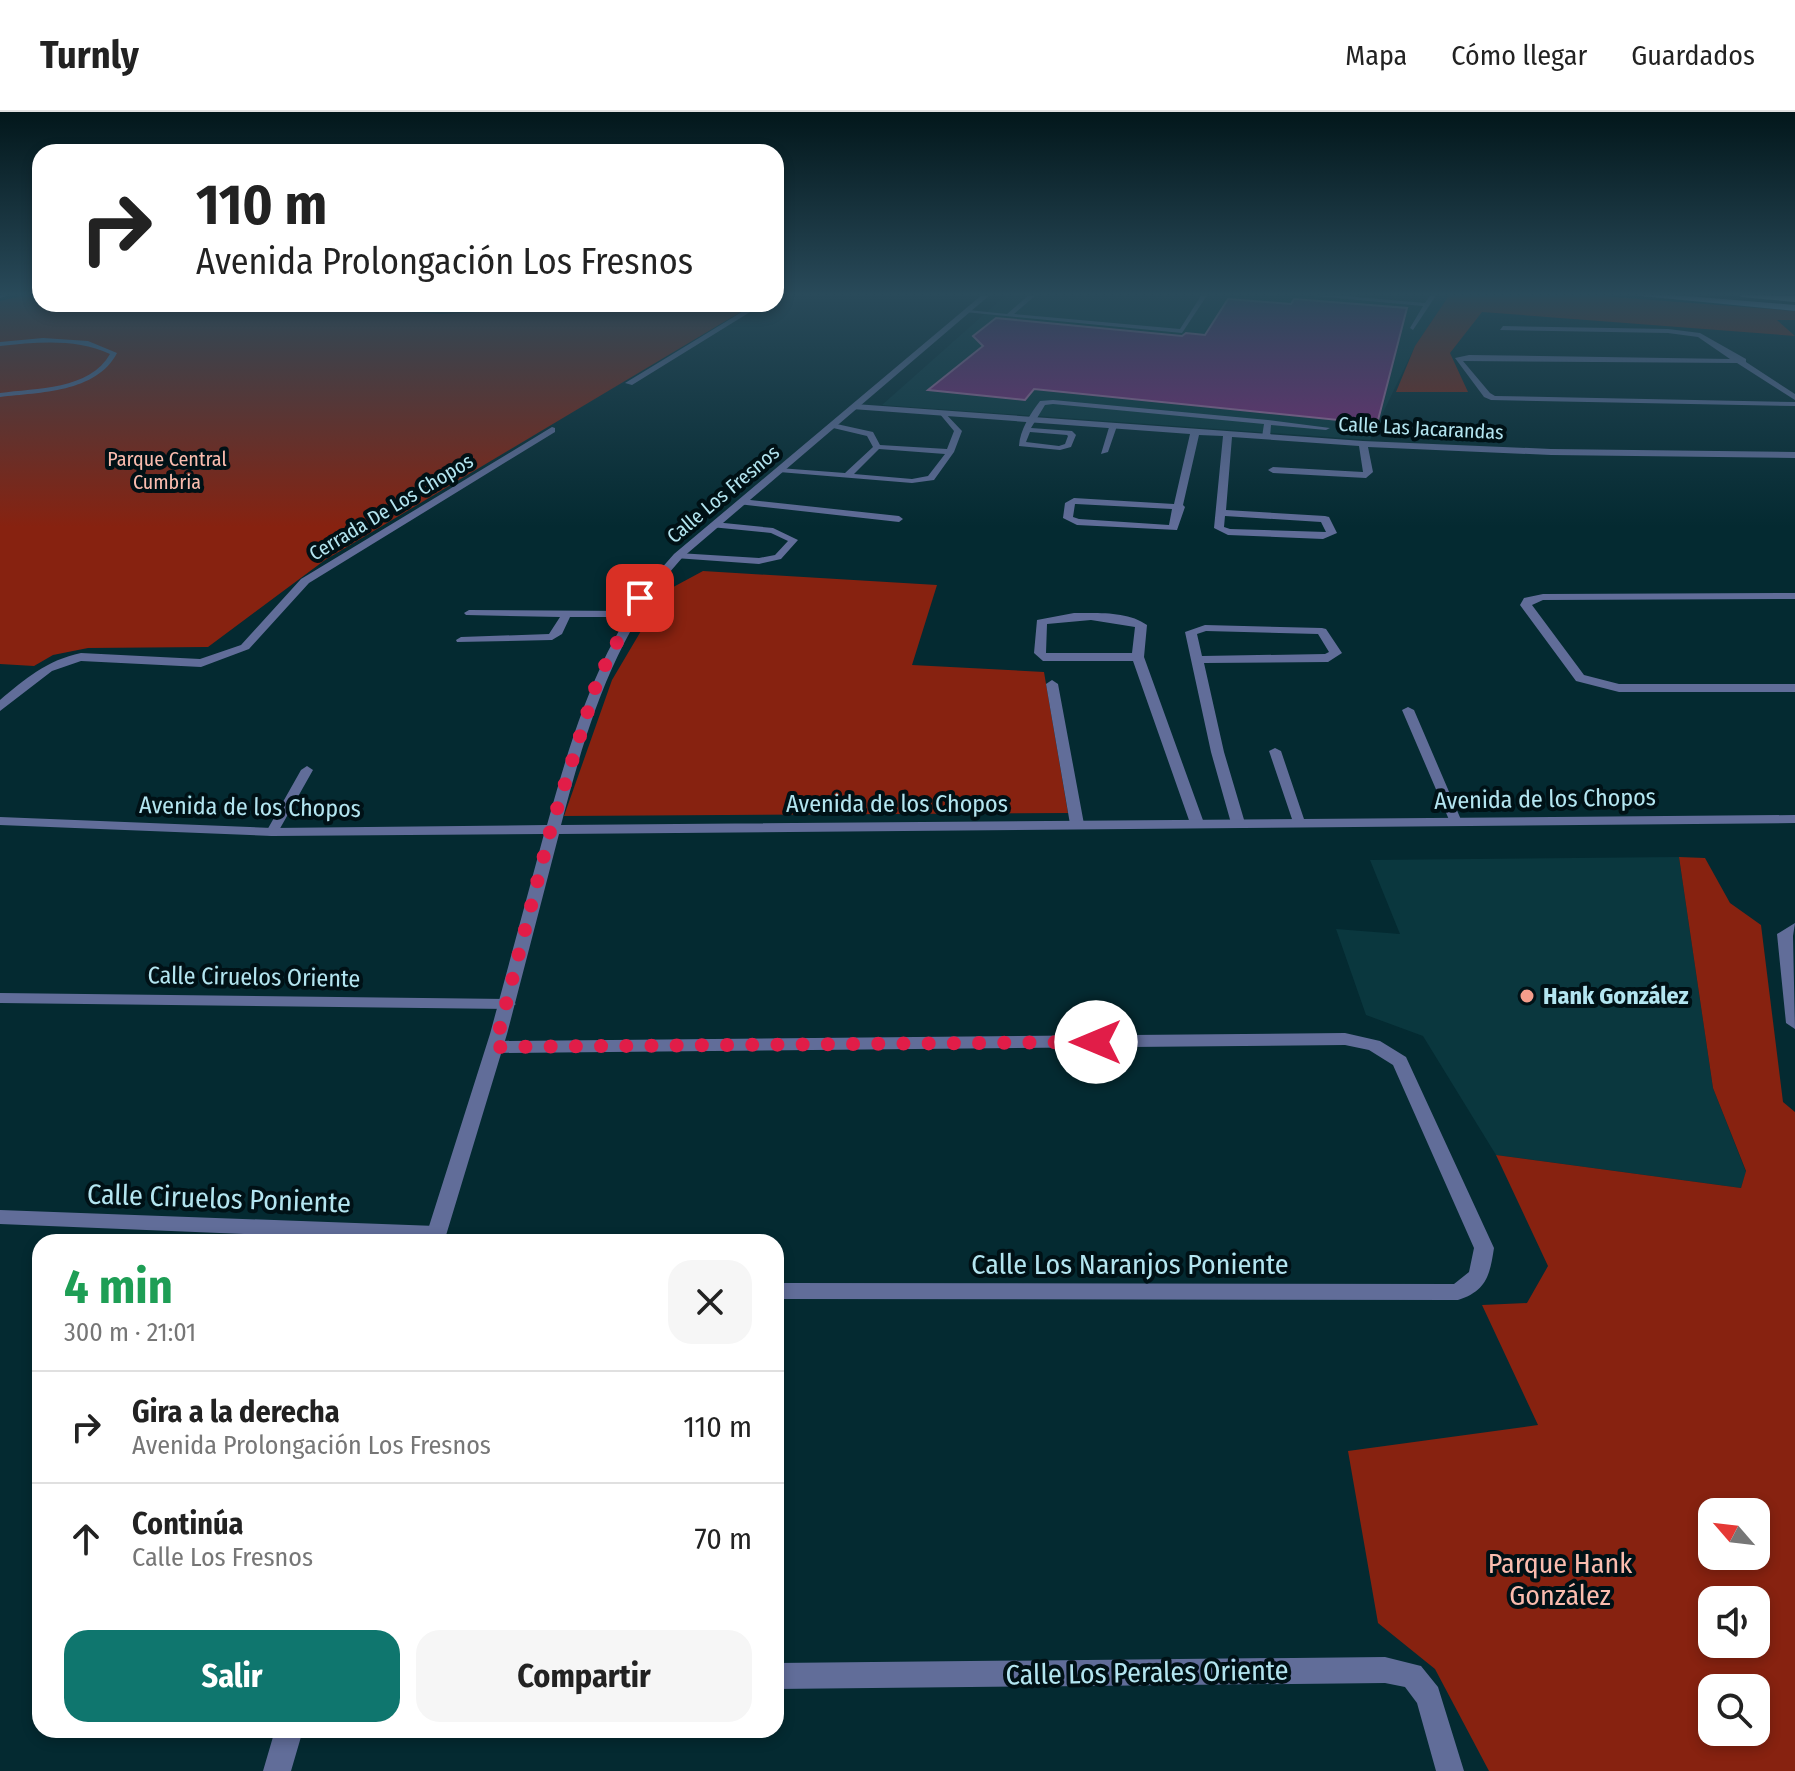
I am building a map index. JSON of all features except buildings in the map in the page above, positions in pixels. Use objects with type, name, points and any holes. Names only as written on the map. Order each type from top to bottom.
[{"type":"street","points":[[629,383],[648,371]]},
{"type":"street","name":"Calle Los Fresnos","points":[[436,1234],[508,1004],[551,828],[598,679],[631,614],[650,583],[678,556],[897,371]]},
{"type":"street","points":[[1467,371],[1487,395],[1494,398],[1795,404]]},
{"type":"street","points":[[1758,371],[1795,398]]},
{"type":"street","name":"Calle Las Jacarandas","points":[[855,407],[1363,444],[1551,452],[1795,455]]},
{"type":"street","name":"Cerrada De Los Chopos","points":[[0,707],[48,666],[64,659],[81,657],[201,663],[223,658],[245,647],[305,581],[552,430]]},
{"type":"street","points":[[1180,507],[1074,501],[1070,503],[1068,518],[1077,522],[1167,529],[1175,526],[1180,507],[1195,432]]},
{"type":"street","points":[[1221,513],[1325,519],[1332,533],[1323,536],[1228,532],[1219,528],[1228,434]]},
{"type":"street","points":[[1273,470],[1366,475],[1363,444]]},
{"type":"street","points":[[1795,596],[1543,597],[1528,600],[1526,605],[1580,678],[1599,685],[1619,688],[1795,688]]},
{"type":"street","points":[[1138,657],[1043,657],[1040,653],[1041,622],[1056,617],[1136,621],[1141,625],[1138,657],[1197,823]]},
{"type":"street","points":[[1197,660],[1328,658],[1336,653],[1322,631],[1205,628],[1191,632],[1197,660],[1228,793],[1238,823]]},
{"type":"street","points":[[1052,684],[1077,824]]},
{"type":"street","name":"Avenida de los Chopos","points":[[0,821],[272,832],[1795,819]]},
{"type":"street","points":[[1795,928],[1785,934],[1795,1023]]},
{"type":"street","name":"Calle Ciruelos Oriente","points":[[0,998],[508,1004]]},
{"type":"street","name":"Calle Los Naranjos Poniente","points":[[495,1047],[1329,1039],[1374,1045],[1400,1061],[1484,1248],[1479,1276],[1458,1292],[784,1291]]},
{"type":"street","name":"Calle Ciruelos Poniente","points":[[0,1217],[352,1234]]},
{"type":"street","name":"Calle Los Perales Oriente","points":[[784,1676],[1385,1670],[1412,1675],[1429,1696],[1450,1771]]},
{"type":"street","points":[[277,1771],[287,1738]]},
{"type":"lane","points":[[0,395],[78,382],[103,371]]},
{"type":"lane","points":[[1027,430],[1072,435],[1066,447],[1029,447],[1022,444],[1030,420],[1043,403],[1053,402],[1326,428]]},
{"type":"lane","points":[[779,470],[923,480],[931,478],[950,452],[958,431],[943,413]]},
{"type":"lane","points":[[1266,437],[1268,422]]},
{"type":"lane","points":[[832,425],[870,434],[877,447]]},
{"type":"lane","points":[[1104,452],[1113,426]]},
{"type":"lane","points":[[847,476],[877,447],[950,452]]},
{"type":"lane","points":[[741,502],[899,519]]},
{"type":"lane","points":[[678,556],[759,561],[778,557],[794,540],[773,531],[714,525]]},
{"type":"lane","points":[[469,613],[631,614]]},
{"type":"lane","points":[[461,640],[552,637],[558,632],[567,613]]},
{"type":"lane","points":[[1408,710],[1456,822]]},
{"type":"lane","points":[[1275,751],[1299,822]]},
{"type":"lane","points":[[272,832],[307,770]]},
{"type":"shaded area","points":[[920,371],[1403,371],[1370,440],[882,405]]},
{"type":"shaded area","points":[[1679,857],[1713,1088],[1746,1172],[1741,1188],[1496,1155],[1423,1036],[1366,1015],[1336,929],[1400,934],[1370,860]]},
{"type":"green space","name":"Parque Central Cumbria","points":[[0,371],[641,371],[325,560],[208,647],[88,648],[53,655],[34,666],[0,664]]},
{"type":"green space","points":[[1405,371],[1459,371],[1468,392],[1396,392]]},
{"type":"green space","points":[[703,571],[937,585],[912,665],[1044,672],[1068,813],[564,816],[612,680],[664,592]]},
{"type":"green space","name":"Parque Hank González","points":[[1679,857],[1705,858],[1730,903],[1761,925],[1783,1102],[1795,1112],[1795,1771],[1489,1771],[1435,1669],[1378,1623],[1348,1451],[1538,1425],[1482,1305],[1527,1303],[1548,1266],[1496,1155],[1741,1188],[1746,1171],[1713,1088]]},
{"type":"place","name":"Hank González","points":[[1527,996]]},
{"type":"route","points":[[640,598],[598,679],[551,828],[495,1047],[1096,1042]]}]
